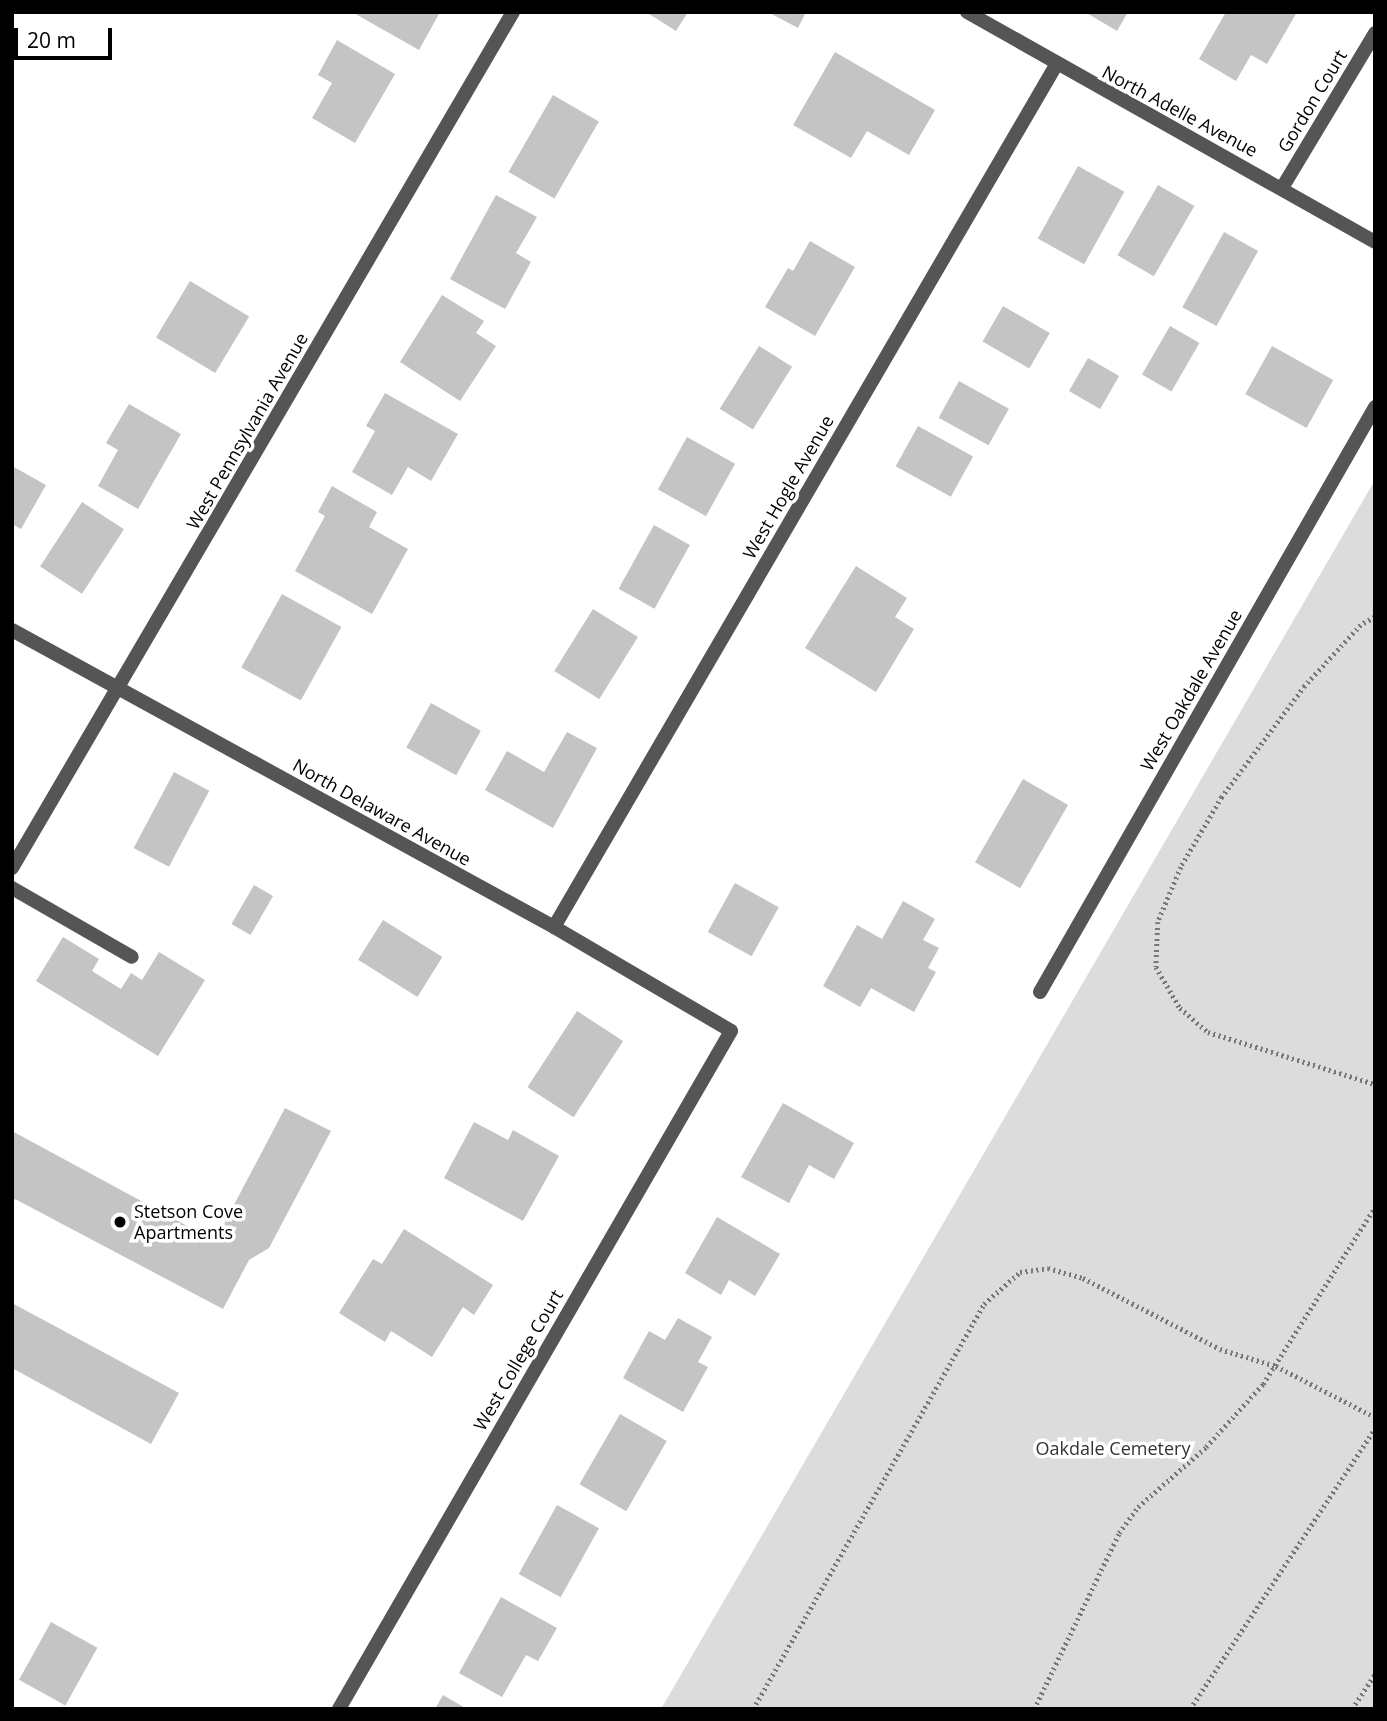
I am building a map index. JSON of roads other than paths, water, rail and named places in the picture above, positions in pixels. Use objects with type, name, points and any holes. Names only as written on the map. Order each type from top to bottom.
[{"type":"street","name":"West Pennsylvania Avenue","points":[[12,868],[119,690],[513,12]]},
{"type":"street","name":"North Adelle Avenue","points":[[967,12],[1056,65],[1375,242]]},
{"type":"street","name":"Gordon Court","points":[[1282,188],[1375,33]]},
{"type":"street","name":"West Hogle Avenue","points":[[554,927],[1056,65]]},
{"type":"street","name":"West Oakdale Avenue","points":[[1040,992],[1375,407]]},
{"type":"street","name":"North Delaware Avenue","points":[[12,629],[554,927],[731,1031]]},
{"type":"street","points":[[12,888],[132,957]]},
{"type":"street","name":"West College Court","points":[[339,1709],[731,1031]]},
{"type":"place","name":"Stetson Cove Apartments","points":[[120,1222]]},
{"type":"park label","name":"Oakdale Cemetery","points":[[1113,1448]]}]
